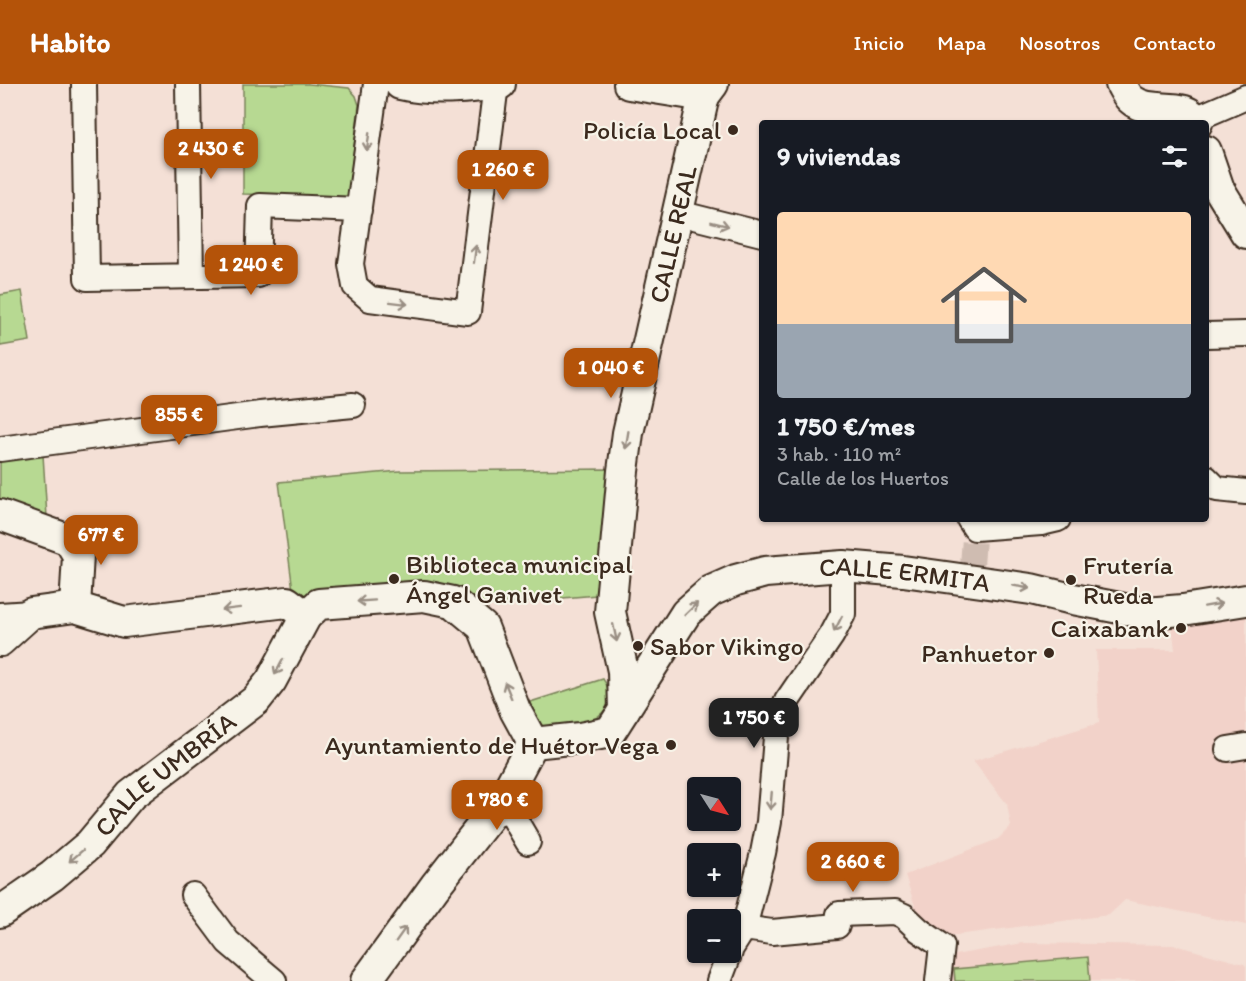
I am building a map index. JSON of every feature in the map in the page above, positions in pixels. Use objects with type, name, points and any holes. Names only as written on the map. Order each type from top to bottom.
[{"type":"street","points":[[84,84],[87,278],[258,275],[260,206],[358,210]]},
{"type":"street","points":[[188,84],[191,276]]},
{"type":"street","points":[[376,84],[351,264],[355,286],[370,299],[468,312],[498,84],[472,88],[422,89],[400,84]]},
{"type":"street","points":[[629,84],[709,90]]},
{"type":"street","points":[[1121,84],[1131,100],[1150,109],[1183,109],[1195,120]]},
{"type":"street","name":"CALLE REAL","points":[[533,743],[610,732],[624,710],[635,673],[610,612],[622,471],[628,433],[678,213],[709,90]]},
{"type":"street","points":[[1198,120],[1246,97]]},
{"type":"street","points":[[1209,170],[1212,190],[1246,233]]},
{"type":"street","points":[[678,213],[759,233]]},
{"type":"street","points":[[1209,335],[1246,334]]},
{"type":"street","points":[[0,449],[248,416],[353,405]]},
{"type":"street","points":[[1209,481],[1217,489],[1246,492]]},
{"type":"street","points":[[0,515],[69,540],[78,555],[75,607]]},
{"type":"street","points":[[972,528],[1041,522]]},
{"type":"street","points":[[741,933],[765,843],[777,725],[787,701],[832,635],[843,614],[843,566]]},
{"type":"street","name":"CALLE ERMITA","points":[[635,673],[686,613],[711,591],[736,580],[765,572],[843,566],[971,572],[1068,598],[1145,613],[1183,610],[1246,600]]},
{"type":"street","points":[[0,615],[75,607],[124,622],[287,602],[306,616],[319,604],[424,596],[453,602],[483,627],[515,710],[533,743],[503,799],[435,886],[366,981]]},
{"type":"street","points":[[0,641],[31,613]]},
{"type":"street","name":"CALLE UMBRÍA","points":[[0,912],[52,876],[90,844],[131,795],[256,700],[271,681],[306,616]]},
{"type":"street","points":[[503,799],[528,842]]},
{"type":"street","points":[[193,895],[228,942],[274,981]]},
{"type":"street","points":[[744,928],[772,932],[837,926],[838,914],[895,912],[904,916],[942,946],[938,981]]},
{"type":"street","points":[[719,981],[726,963]]},
{"type":"shaded area","points":[[1246,607],[1246,925],[1125,900],[1109,915],[941,937],[921,925],[905,875],[998,839],[1011,826],[1007,804],[973,761],[1099,723],[1096,650],[1175,650],[1172,623]]},
{"type":"shaded area","points":[[1023,943],[1174,945],[1244,964],[1246,981],[944,981],[949,956]]},
{"type":"green space","points":[[243,84],[309,84],[349,88],[356,96],[359,105],[348,197],[243,194]]},
{"type":"green space","points":[[22,291],[30,341],[0,346],[0,295]]},
{"type":"green space","points":[[43,455],[47,517],[0,502],[0,461]]},
{"type":"green space","points":[[611,469],[597,595],[480,605],[426,594],[294,598],[279,482],[400,471]]},
{"type":"green space","points":[[603,679],[609,690],[609,701],[599,716],[584,723],[543,726],[532,719],[521,705]]},
{"type":"green space","points":[[1088,957],[1090,981],[955,981],[954,969]]},
{"type":"tunnel","points":[[972,566],[974,538]]},
{"type":"place","name":"Policía Local","points":[[733,130]]},
{"type":"place","name":"Biblioteca municipal Ángel Ganivet","points":[[394,579]]},
{"type":"place","name":"Frutería Rueda","points":[[1071,580]]},
{"type":"place","name":"Caixabank","points":[[1181,628]]},
{"type":"place","name":"Sabor Vikingo","points":[[638,646]]},
{"type":"place","name":"Panhuetor","points":[[1049,653]]},
{"type":"place","name":"Ayuntamiento de Huétor Vega","points":[[671,745]]}]
